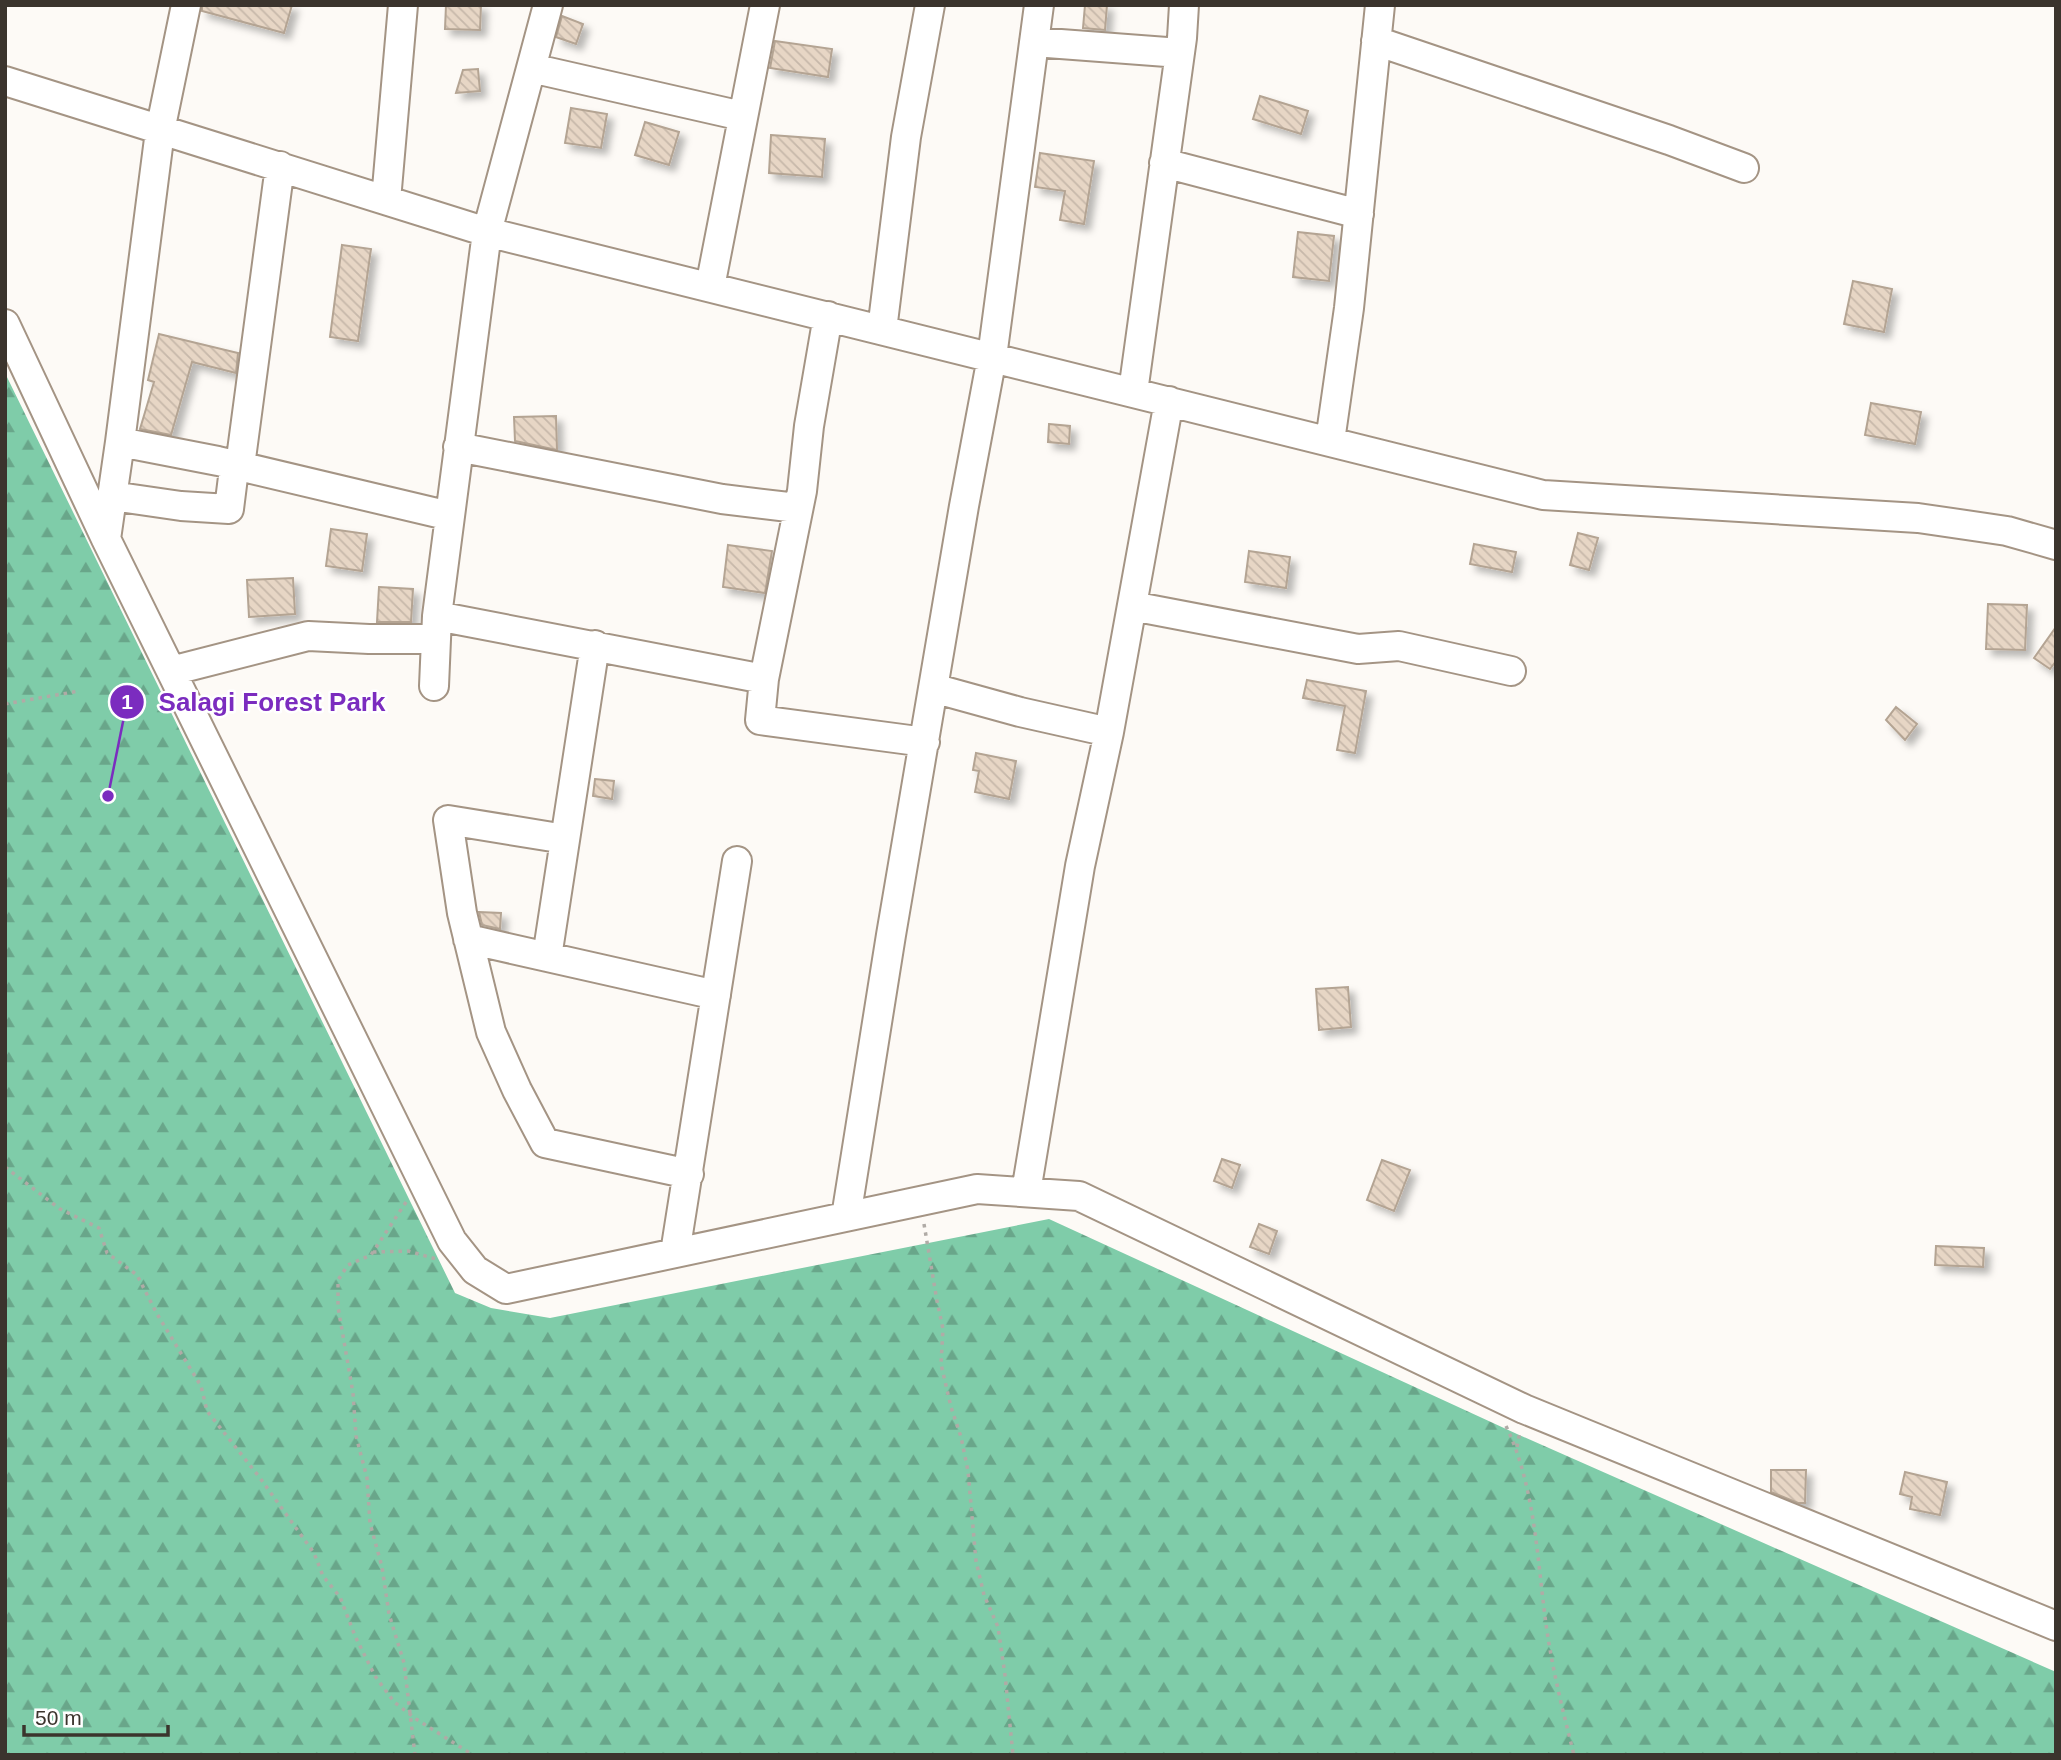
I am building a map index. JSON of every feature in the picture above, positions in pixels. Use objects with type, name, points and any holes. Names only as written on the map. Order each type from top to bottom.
[{"type":"street","points":[[106,539],[160,131],[186,5]]},
{"type":"street","points":[[386,200],[403,5]]},
{"type":"street","points":[[434,686],[437,627],[458,447],[487,232],[548,5]]},
{"type":"street","points":[[710,287],[765,5]]},
{"type":"street","points":[[882,330],[906,137],[930,5]]},
{"type":"street","points":[[846,1217],[933,688],[992,357],[1039,5]]},
{"type":"street","points":[[1133,392],[1180,52],[1184,5]]},
{"type":"street","points":[[1329,441],[1349,308],[1380,5]]},
{"type":"street","points":[[1376,41],[1744,168]]},
{"type":"street","points":[[1034,42],[1180,52]]},
{"type":"street","points":[[531,68],[742,116]]},
{"type":"street","points":[[5,81],[487,232],[1543,495],[1918,518],[2007,531],[2056,545]]},
{"type":"street","points":[[1164,163],[1359,214]]},
{"type":"street","points":[[112,496],[181,506],[229,509],[233,477],[240,466],[280,166]]},
{"type":"street","points":[[828,316],[809,426],[802,491],[764,679],[760,720],[925,742]]},
{"type":"street","points":[[5,324],[106,539],[452,1241],[475,1269],[506,1289],[976,1189],[1079,1196],[1534,1413],[2056,1626]]},
{"type":"street","points":[[1026,1192],[1080,866],[1109,732],[1169,401]]},
{"type":"street","points":[[120,442],[240,466],[450,516]]},
{"type":"street","points":[[458,447],[722,499],[797,508]]},
{"type":"street","points":[[1132,606],[1358,649],[1399,646],[1511,671]]},
{"type":"street","points":[[171,671],[308,636],[369,639],[437,627],[595,645],[764,679]]},
{"type":"street","points":[[547,957],[595,645]]},
{"type":"street","points":[[933,688],[1020,712],[1109,732]]},
{"type":"street","points":[[565,839],[448,820],[468,939],[491,1032],[545,1143],[689,1174]]},
{"type":"street","points":[[676,1253],[737,861]]},
{"type":"street","points":[[468,939],[716,995]]},
{"type":"path","points":[[5,704],[79,691]]},
{"type":"path","points":[[5,1167],[60,1209],[99,1228],[107,1253],[137,1275],[157,1314],[201,1386],[207,1411],[314,1553],[323,1576],[340,1597],[375,1676],[394,1703],[473,1755]]},
{"type":"path","points":[[373,1252],[421,1177]]},
{"type":"path","points":[[921,1201],[943,1329],[941,1364],[968,1471],[976,1561],[984,1595],[998,1627],[1013,1755]]},
{"type":"path","points":[[415,1755],[404,1663],[389,1614],[382,1567],[370,1523],[367,1478],[356,1436],[338,1307],[338,1280],[348,1265],[373,1252],[408,1251],[440,1260]]},
{"type":"path","points":[[1496,1395],[1502,1418],[1517,1448],[1533,1518],[1546,1627],[1574,1755]]},
{"type":"green space","points":[[5,373],[455,1293],[491,1308],[550,1318],[1049,1219],[1517,1434],[2056,1672],[2056,1755],[5,1755]]},
{"type":"building","points":[[202,5],[292,5],[284,33],[202,11]]},
{"type":"building","points":[[446,5],[481,5],[480,30],[445,29]]},
{"type":"building","points":[[1085,5],[1107,5],[1105,30],[1083,28]]},
{"type":"building","points":[[562,16],[583,24],[576,44],[556,37]]},
{"type":"building","points":[[775,41],[832,49],[828,77],[770,68]]},
{"type":"building","points":[[478,69],[480,91],[456,93],[463,70]]},
{"type":"building","points":[[1260,96],[1308,111],[1301,134],[1253,119]]},
{"type":"building","points":[[571,108],[607,114],[601,148],[565,143]]},
{"type":"building","points":[[645,122],[679,132],[669,165],[635,155]]},
{"type":"building","points":[[771,135],[825,139],[822,177],[769,173]]},
{"type":"building","points":[[1040,153],[1094,161],[1084,224],[1060,220],[1065,191],[1035,187]]},
{"type":"building","points":[[1298,232],[1334,236],[1329,281],[1293,277]]},
{"type":"building","points":[[342,245],[371,249],[358,341],[330,337]]},
{"type":"building","points":[[1853,281],[1892,289],[1884,332],[1844,324]]},
{"type":"building","points":[[159,334],[238,353],[236,373],[192,362],[171,435],[140,429],[154,382],[148,380]]},
{"type":"building","points":[[1871,403],[1921,412],[1915,444],[1865,435]]},
{"type":"building","points":[[556,416],[557,450],[515,441],[514,417]]},
{"type":"building","points":[[1049,424],[1070,426],[1069,444],[1048,442]]},
{"type":"building","points":[[331,529],[367,534],[362,571],[326,566]]},
{"type":"building","points":[[1578,533],[1598,538],[1589,570],[1570,565]]},
{"type":"building","points":[[1474,544],[1516,552],[1512,572],[1470,564]]},
{"type":"building","points":[[728,545],[772,551],[765,593],[723,587]]},
{"type":"building","points":[[1249,551],[1290,557],[1286,588],[1245,582]]},
{"type":"building","points":[[293,578],[295,614],[249,617],[247,580]]},
{"type":"building","points":[[379,587],[413,589],[411,622],[377,622]]},
{"type":"building","points":[[1988,604],[2027,605],[2025,650],[1986,649]]},
{"type":"building","points":[[2056,627],[2056,661],[2050,669],[2034,658]]},
{"type":"building","points":[[1307,680],[1366,691],[1355,753],[1337,750],[1345,706],[1303,698]]},
{"type":"building","points":[[1896,707],[1917,724],[1905,740],[1886,720]]},
{"type":"building","points":[[976,753],[1016,761],[1009,799],[975,792],[979,771],[973,770]]},
{"type":"building","points":[[595,779],[614,781],[612,799],[593,796]]},
{"type":"building","points":[[479,912],[501,913],[500,929],[482,925]]},
{"type":"building","points":[[1348,987],[1351,1027],[1319,1030],[1316,989]]},
{"type":"building","points":[[1222,1159],[1240,1165],[1232,1188],[1214,1181]]},
{"type":"building","points":[[1382,1160],[1410,1170],[1394,1211],[1367,1200]]},
{"type":"building","points":[[1259,1224],[1277,1231],[1269,1254],[1250,1247]]},
{"type":"building","points":[[1936,1246],[1984,1248],[1983,1267],[1935,1265]]},
{"type":"building","points":[[1771,1470],[1806,1470],[1805,1503],[1798,1503],[1771,1492]]},
{"type":"building","points":[[1905,1472],[1947,1482],[1940,1515],[1910,1509],[1912,1497],[1900,1494]]},
{"type":"place","name":"Salagi Forest Park","points":[[108,796]]}]
